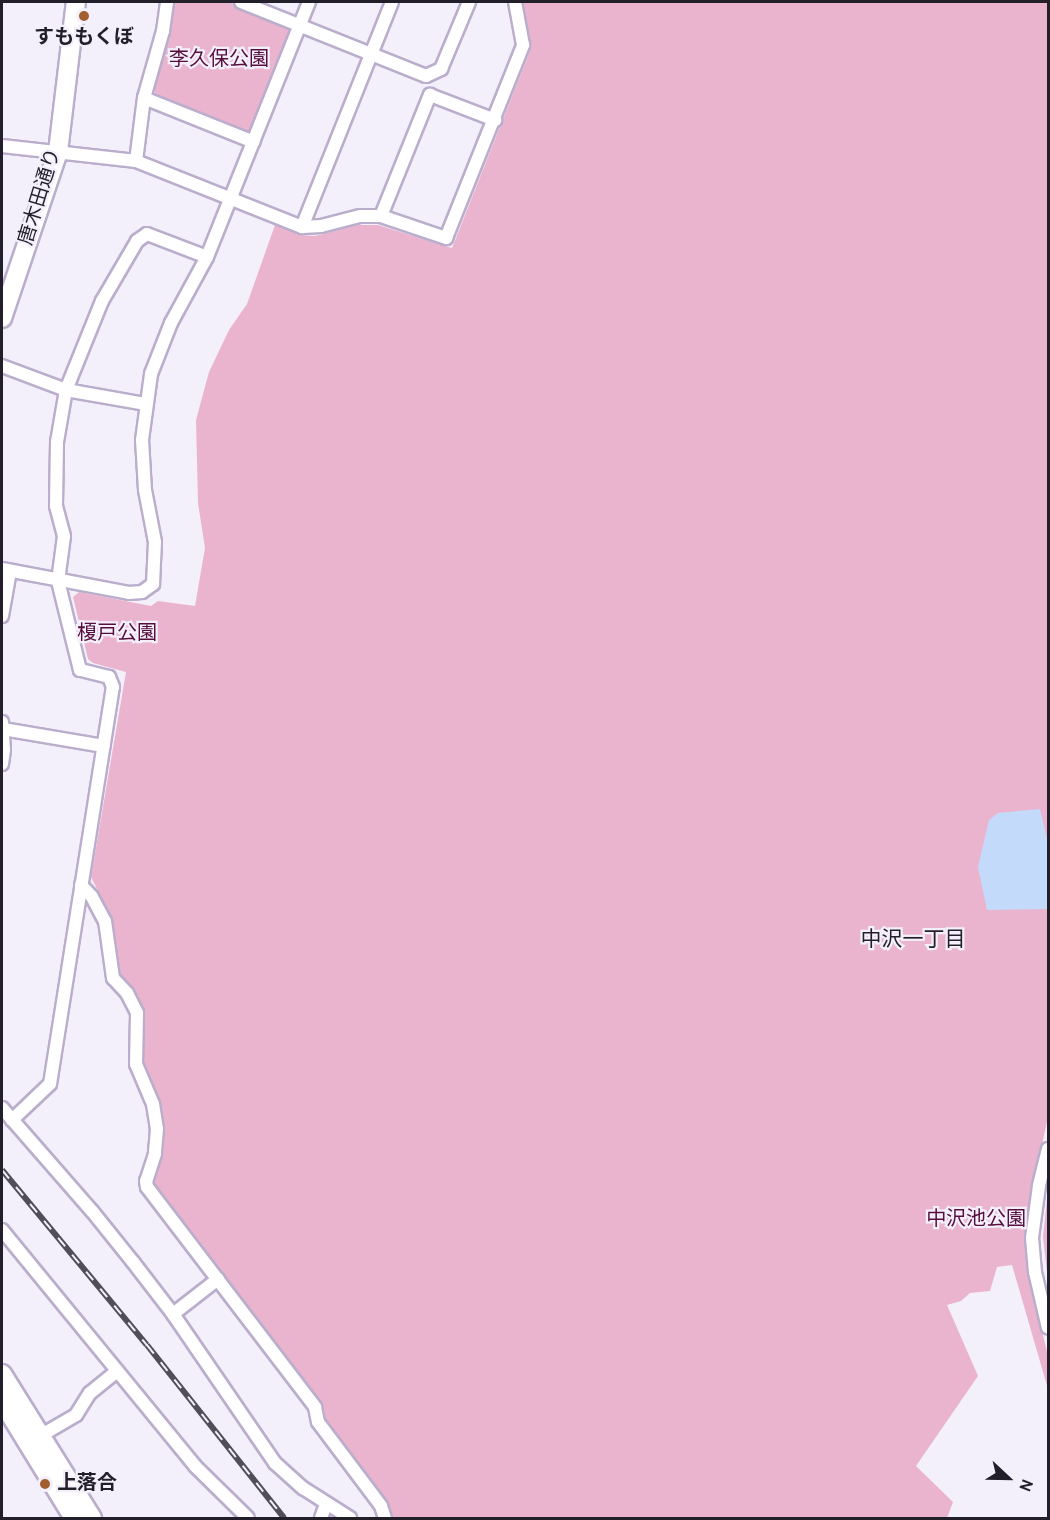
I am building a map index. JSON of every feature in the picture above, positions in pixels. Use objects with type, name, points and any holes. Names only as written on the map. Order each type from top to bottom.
[{"type":"street","name":"唐木田通り","points":[[2,318],[58,152],[76,2]]},
{"type":"street","points":[[136,161],[144,98],[163,31],[167,2]]},
{"type":"street","points":[[241,2],[426,76],[441,69],[469,2]]},
{"type":"street","points":[[2,616],[6,570],[129,593],[142,592],[153,584],[155,542],[145,490],[142,441],[145,404],[163,340],[207,257],[309,2]]},
{"type":"street","points":[[302,227],[392,2]]},
{"type":"street","points":[[2,146],[136,161],[302,227],[321,226],[360,216],[381,216],[446,238],[523,45],[515,2]]},
{"type":"street","points":[[381,216],[430,95],[495,120]]},
{"type":"street","points":[[144,98],[254,141]]},
{"type":"street","points":[[12,1120],[50,1084],[113,687],[110,677],[80,670],[58,581],[64,536],[56,506],[57,442],[66,390],[102,301],[137,242],[147,234],[207,257]]},
{"type":"street","points":[[2,366],[66,390],[145,404]]},
{"type":"street","points":[[2,764],[2,725],[104,746]]},
{"type":"street","points":[[81,885],[92,897],[105,921],[113,978],[127,993],[137,1013],[136,1064],[153,1104],[157,1129],[155,1154],[146,1181],[147,1187],[315,1407],[318,1422],[381,1506],[385,1518]]},
{"type":"street","points":[[2,1108],[92,1210],[173,1314],[269,1456],[286,1475],[350,1518]]},
{"type":"street","points":[[1048,1149],[1039,1186],[1032,1238],[1035,1272],[1048,1328]]},
{"type":"street","points":[[3,1237],[195,1466],[248,1518]]},
{"type":"street","points":[[173,1314],[218,1280]]},
{"type":"street","points":[[40,1436],[76,1415],[90,1393],[117,1371]]},
{"type":"street","points":[[2,1374],[92,1518]]},
{"type":"street","points":[[2,1401],[74,1518]]},
{"type":"street","points":[[321,1518],[326,1504]]},
{"type":"green space","name":"李久保公園","points":[[172,2],[229,2],[291,27],[250,133],[157,96],[153,89],[170,30]]},
{"type":"green space","points":[[523,2],[1048,2],[1048,1117],[1028,1210],[1027,1237],[1028,1273],[1048,1356],[1048,1389],[1012,1265],[997,1267],[990,1291],[970,1293],[961,1301],[947,1305],[978,1376],[916,1466],[953,1502],[947,1518],[391,1518],[388,1504],[323,1419],[320,1404],[153,1185],[163,1149],[163,1127],[160,1108],[144,1069],[143,1010],[134,991],[119,974],[111,917],[91,877],[126,672],[93,663],[88,659],[73,597],[79,592],[151,606],[158,601],[195,606],[205,548],[198,503],[196,420],[209,372],[229,330],[247,304],[275,225],[300,235],[315,236],[357,225],[378,225],[452,248],[530,51]]},
{"type":"green space","points":[[1048,1190],[1048,1281],[1043,1237]]},
{"type":"water","points":[[1040,809],[1048,843],[1048,909],[987,910],[978,867],[989,820],[998,813]]},
{"type":"railway","points":[[2,1170],[147,1345],[284,1518]]},
{"type":"place","name":"すももくぼ","points":[[84,16]]},
{"type":"place","name":"上落合","points":[[45,1484]]},
{"type":"district","name":"中沢一丁目","points":[[913,941]]},
{"type":"park label","name":"榎戸公園","points":[[117,634]]},
{"type":"park label","name":"中沢池公園","points":[[976,1220]]}]
